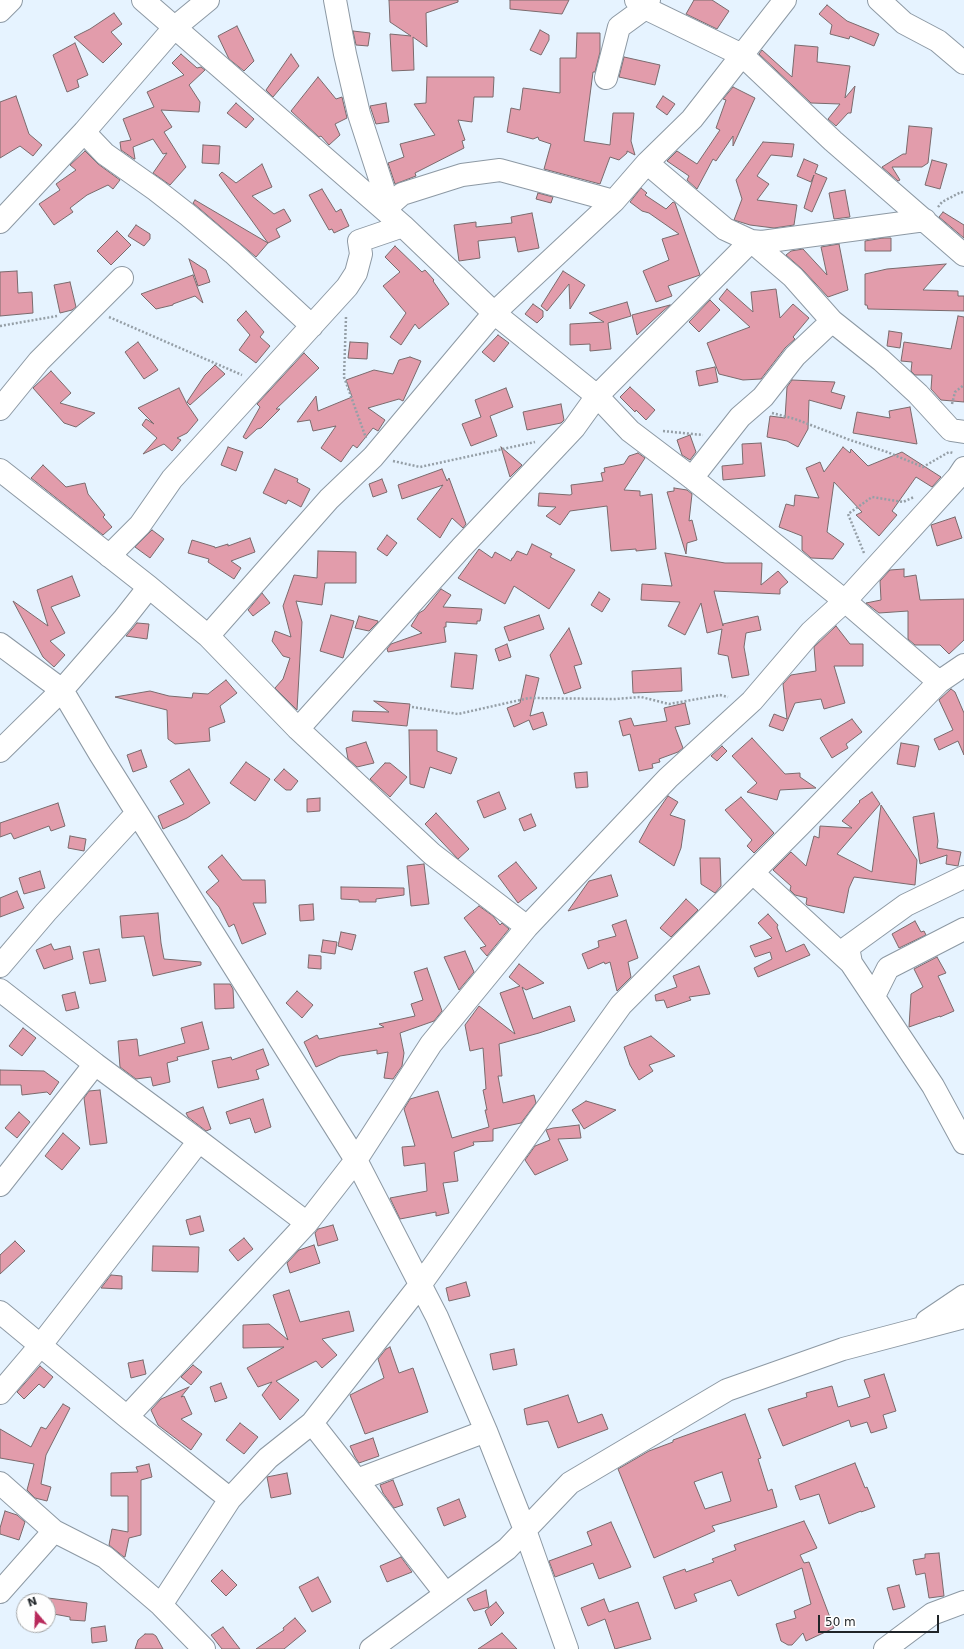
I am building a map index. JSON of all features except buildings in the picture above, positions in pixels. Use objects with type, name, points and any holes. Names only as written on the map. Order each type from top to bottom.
[{"type":"street","points":[[0,11],[11,0]]},
{"type":"street","points":[[143,0],[385,209],[494,314],[597,396],[630,431],[692,478],[845,601],[939,682]]},
{"type":"street","points":[[0,222],[84,132],[174,28],[208,0]]},
{"type":"street","points":[[335,0],[345,54],[360,114],[382,188],[385,209]]},
{"type":"street","points":[[208,636],[329,499],[373,457],[494,314],[614,201],[647,163],[692,119],[785,0]]},
{"type":"street","points":[[879,0],[904,23],[938,41],[964,63]]},
{"type":"street","points":[[606,78],[619,26],[643,3],[742,55],[833,141],[964,255]]},
{"type":"street","points":[[84,132],[105,154],[156,190],[233,253],[312,326]]},
{"type":"street","points":[[647,163],[725,229],[751,241],[793,277],[832,321],[881,360],[918,394],[951,430],[964,432]]},
{"type":"street","points":[[385,209],[402,194],[462,175],[500,170],[614,201]]},
{"type":"street","points":[[751,241],[762,242],[925,220]]},
{"type":"street","points":[[109,556],[140,525],[172,479],[347,287],[356,273],[361,254],[359,241],[403,226]]},
{"type":"street","points":[[298,729],[461,548],[574,428],[597,396],[751,241]]},
{"type":"street","points":[[0,408],[39,362],[122,278]]},
{"type":"street","points":[[692,478],[740,417],[763,397],[795,356],[832,321]]},
{"type":"street","points":[[127,1417],[307,1223],[356,1160],[431,1044],[527,927],[668,778],[752,701],[811,632],[845,601],[958,477],[964,468]]},
{"type":"street","points":[[0,470],[149,587],[208,636],[298,729],[432,854],[527,927]]},
{"type":"street","points":[[0,752],[62,690],[123,620],[149,587]]},
{"type":"street","points":[[0,644],[62,690],[100,754],[356,1160],[437,1318],[486,1431],[525,1530],[567,1649]]},
{"type":"street","points":[[161,1605],[230,1499],[268,1458],[312,1423],[420,1285],[621,1006],[939,682],[964,665]]},
{"type":"street","points":[[0,966],[46,912],[137,813]]},
{"type":"street","points":[[753,873],[851,963],[933,1086],[964,1143]]},
{"type":"street","points":[[851,963],[848,947],[906,905],[964,877]]},
{"type":"street","points":[[874,996],[888,968],[964,929]]},
{"type":"street","points":[[0,990],[95,1064],[307,1223]]},
{"type":"street","points":[[0,1185],[95,1064]]},
{"type":"street","points":[[0,1393],[40,1346],[199,1141]]},
{"type":"street","points":[[912,1331],[964,1296]]},
{"type":"street","points":[[0,1312],[127,1417],[230,1499]]},
{"type":"street","points":[[371,1649],[397,1640],[445,1593],[507,1549],[570,1483],[727,1390],[843,1349],[964,1317]]},
{"type":"street","points":[[312,1423],[445,1593]]},
{"type":"street","points":[[357,1480],[486,1431]]},
{"type":"street","points":[[0,1483],[54,1531],[106,1557],[161,1605],[204,1649]]},
{"type":"street","points":[[0,1592],[54,1531]]},
{"type":"street","points":[[885,1649],[932,1614],[964,1602]]},
{"type":"path","points":[[925,220],[942,202],[962,192],[964,194]]},
{"type":"path","points":[[347,287],[351,299],[346,312],[344,377],[373,457]]},
{"type":"path","points":[[0,326],[54,316],[104,315],[261,382]]},
{"type":"path","points":[[412,707],[458,714],[529,698],[615,699],[641,697],[669,704],[720,695],[752,701]]}]
